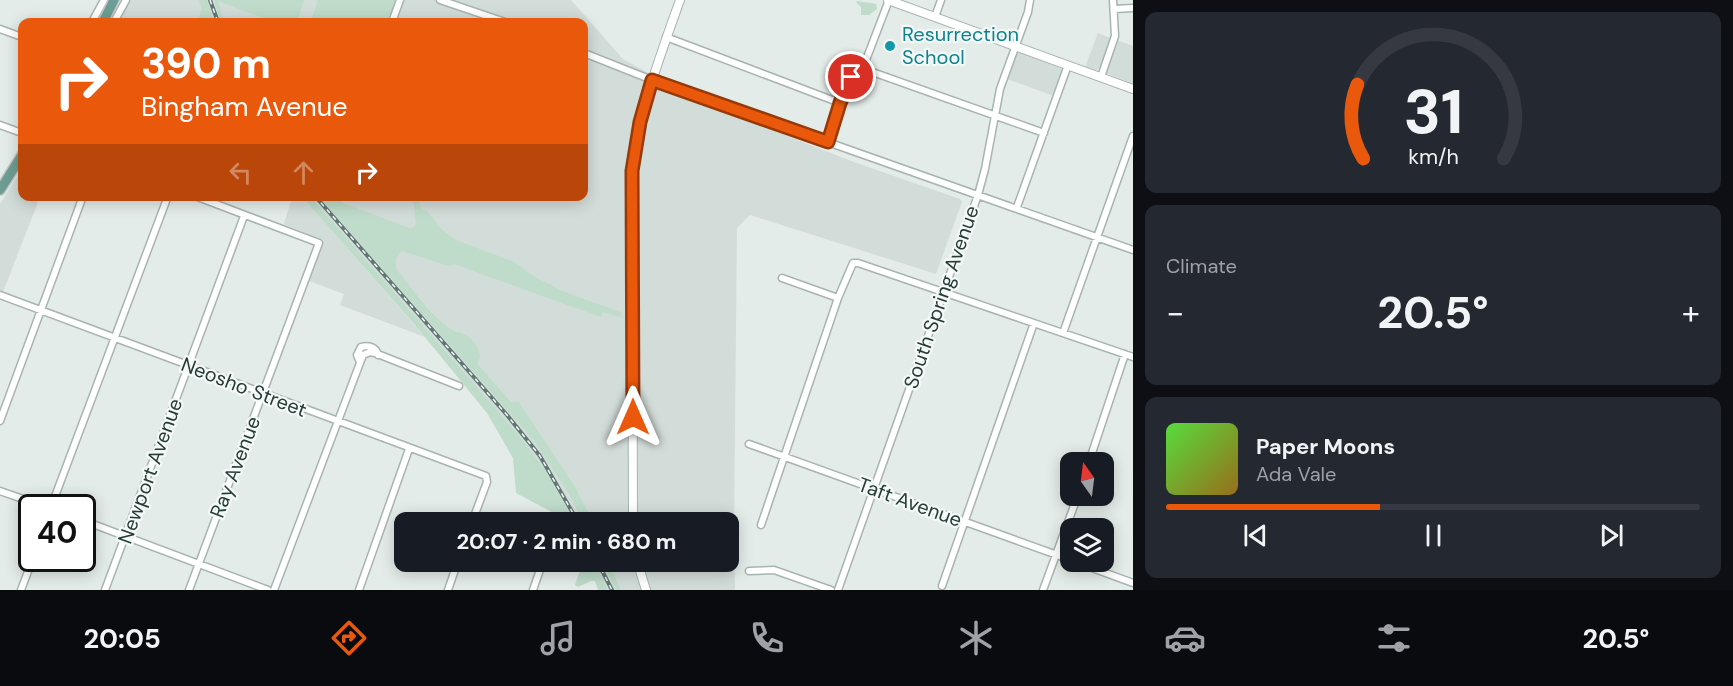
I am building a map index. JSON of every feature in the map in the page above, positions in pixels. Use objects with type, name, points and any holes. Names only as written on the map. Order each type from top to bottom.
[{"type":"main road","points":[[105,18],[114,0]]},
{"type":"main road","points":[[0,190],[18,161]]},
{"type":"street","points":[[94,18],[104,0]]},
{"type":"street","points":[[116,18],[126,0]]},
{"type":"street","points":[[393,18],[400,0]]},
{"type":"street","points":[[440,0],[494,18]]},
{"type":"street","points":[[633,512],[632,171],[640,122],[680,0]]},
{"type":"street","points":[[828,142],[851,77],[866,60],[889,0],[1133,89]]},
{"type":"street","points":[[935,17],[941,0]]},
{"type":"street","name":"South Spring Avenue","points":[[837,590],[978,195],[1000,89],[1028,12],[1030,0]]},
{"type":"street","points":[[1101,77],[1115,36],[1113,0]]},
{"type":"street","points":[[1114,9],[1133,8]]},
{"type":"street","points":[[0,29],[18,36]]},
{"type":"street","points":[[666,37],[840,103]]},
{"type":"street","points":[[588,55],[652,80],[1017,207],[1133,250]]},
{"type":"street","points":[[1017,207],[1068,65]]},
{"type":"street","points":[[861,68],[1044,134]]},
{"type":"street","points":[[0,125],[18,132]]},
{"type":"street","points":[[1063,333],[1133,136]]},
{"type":"street","points":[[0,421],[81,201]]},
{"type":"street","points":[[56,494],[166,201]]},
{"type":"street","points":[[207,201],[244,216]]},
{"type":"street","name":"Ray Avenue","points":[[189,590],[319,243],[244,216]]},
{"type":"street","name":"Newport Avenue","points":[[105,590],[244,216]]},
{"type":"street","points":[[761,525],[838,298],[853,263],[1133,357]]},
{"type":"street","points":[[782,278],[838,298]]},
{"type":"street","name":"Neosho Street","points":[[0,295],[486,477],[475,512]]},
{"type":"street","points":[[942,586],[1034,323]]},
{"type":"street","points":[[274,590],[336,422],[365,354],[370,352],[378,354],[459,386]]},
{"type":"street","points":[[1092,452],[1125,354]]},
{"type":"street","name":"Taft Avenue","points":[[749,444],[1060,556]]},
{"type":"street","points":[[359,590],[409,449]]},
{"type":"street","points":[[0,490],[18,497]]},
{"type":"street","points":[[1043,590],[1074,506]]},
{"type":"street","points":[[96,525],[268,590]]},
{"type":"street","points":[[749,571],[774,570],[831,590]]},
{"type":"street","points":[[21,590],[28,572]]},
{"type":"street","points":[[448,590],[454,572]]},
{"type":"street","points":[[533,590],[538,572]]},
{"type":"street","points":[[640,572],[646,590]]},
{"type":"street","name":"Taft Avenue","points":[[1102,572],[1133,583]]},
{"type":"shaded area","points":[[129,0],[571,0],[587,18],[119,18]]},
{"type":"shaded area","points":[[588,19],[623,59],[707,105],[854,162],[960,199],[962,202],[936,274],[750,215],[737,228],[734,512],[589,512],[574,485],[519,402],[511,402],[335,201],[588,201]]},
{"type":"shaded area","points":[[1098,33],[1111,38],[1100,68],[1096,70],[1085,67]]},
{"type":"shaded area","points":[[1117,40],[1133,46],[1133,84],[1106,73]]},
{"type":"shaded area","points":[[1020,52],[1062,69],[1054,96],[1007,79],[1015,55]]},
{"type":"shaded area","points":[[18,175],[18,201],[38,201],[3,292],[0,291],[0,204]]},
{"type":"shaded area","points":[[291,201],[306,201],[425,337],[340,305],[344,294],[309,281],[324,240],[284,224]]},
{"type":"shaded area","points":[[314,201],[323,201],[534,441],[578,512],[569,512],[546,471],[519,435]]},
{"type":"shaded area","points":[[599,572],[607,572],[616,590],[608,590]]},
{"type":"shaded area","points":[[613,572],[735,572],[735,590],[621,590]]},
{"type":"green space","points":[[199,0],[207,0],[213,18],[199,18],[202,9]]},
{"type":"green space","points":[[214,0],[304,0],[298,18],[263,18],[218,1],[223,18],[220,18]]},
{"type":"green space","points":[[316,0],[395,0],[388,18],[312,18],[318,1]]},
{"type":"green space","points":[[856,2],[876,4],[877,9],[869,15],[861,15],[861,7]]},
{"type":"green space","points":[[306,201],[314,201],[519,435],[546,471],[569,512],[552,512],[516,493],[513,458],[487,413],[415,325]]},
{"type":"green space","points":[[323,201],[340,201],[409,228],[416,224],[413,201],[419,201],[421,209],[427,211],[441,229],[456,240],[514,262],[533,276],[562,291],[622,313],[620,317],[603,312],[601,317],[454,264],[449,266],[402,251],[396,258],[396,269],[423,302],[447,326],[472,340],[480,354],[477,363],[511,402],[519,402],[574,485],[589,512],[578,512],[534,441]]},
{"type":"green space","points":[[579,572],[599,572],[608,590],[598,590],[595,581],[578,587],[575,585]]},
{"type":"green space","points":[[607,572],[613,572],[621,590],[616,590]]},
{"type":"railway","points":[[210,0],[217,18]]},
{"type":"railway","points":[[319,201],[507,415],[540,456],[572,512]]},
{"type":"railway","points":[[603,572],[612,590]]},
{"type":"place","name":"Resurrection School","points":[[890,46]]},
{"type":"route","points":[[633,417],[632,171],[640,122],[652,80],[828,142],[851,77]]}]
